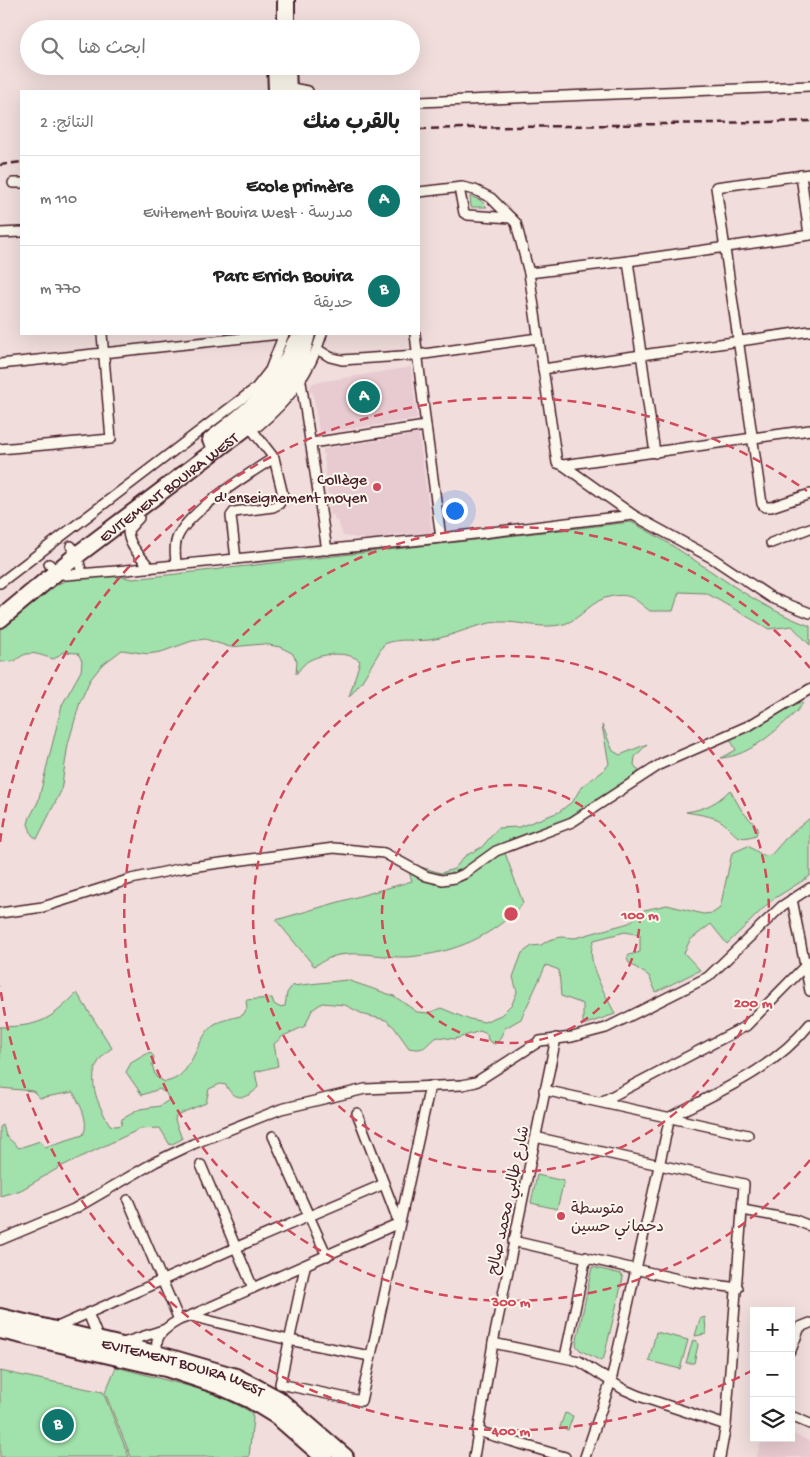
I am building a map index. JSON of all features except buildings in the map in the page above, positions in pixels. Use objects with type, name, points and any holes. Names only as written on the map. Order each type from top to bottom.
[{"type":"highway","points":[[275,0],[275,20]]},
{"type":"highway","points":[[286,0],[286,20]]},
{"type":"highway","points":[[278,75],[282,89]]},
{"type":"highway","points":[[282,89],[284,75]]},
{"type":"highway","name":"EVITEMENT BOUIRA WEST","points":[[0,619],[74,550],[243,415],[261,398],[276,383],[288,360],[297,335]]},
{"type":"highway","name":"EVITEMENT BOUIRA WEST","points":[[74,550],[253,422],[287,386],[300,360],[307,335]]},
{"type":"highway","name":"EVITEMENT BOUIRA WEST","points":[[0,604],[53,568]]},
{"type":"highway","name":"EVITEMENT BOUIRA WEST","points":[[0,1317],[160,1355],[236,1377],[278,1399],[345,1457]]},
{"type":"highway","name":"EVITEMENT BOUIRA WEST","points":[[0,1330],[166,1368],[220,1386],[249,1399],[278,1416],[324,1457]]},
{"type":"street","points":[[420,102],[810,86]]},
{"type":"street","points":[[282,89],[295,90]]},
{"type":"street","points":[[529,273],[628,261],[724,247],[810,235],[806,174],[716,187],[724,247],[762,504],[765,507],[772,507],[810,494]]},
{"type":"street","points":[[420,192],[458,188],[475,190],[491,198],[511,218],[520,235],[529,273],[557,463],[563,465],[633,515],[712,558],[772,598],[810,613]]},
{"type":"street","points":[[458,188],[464,213],[468,215],[511,218]]},
{"type":"street","points":[[0,233],[20,232]]},
{"type":"street","points":[[628,261],[655,453]]},
{"type":"street","points":[[543,369],[738,343],[810,331]]},
{"type":"street","points":[[0,449],[111,439],[102,335]]},
{"type":"street","points":[[0,364],[272,335]]},
{"type":"street","points":[[0,583],[256,388],[270,370],[282,335]]},
{"type":"street","points":[[150,568],[128,538],[128,530],[132,522],[253,431],[282,406],[301,382],[322,335]]},
{"type":"street","points":[[415,335],[441,538]]},
{"type":"street","points":[[317,349],[342,360],[417,356],[538,338]]},
{"type":"street","points":[[301,382],[327,550]]},
{"type":"street","points":[[311,443],[426,426]]},
{"type":"street","points":[[563,465],[810,430]]},
{"type":"street","points":[[236,559],[231,516],[234,512],[273,507],[283,499],[274,458],[253,431]]},
{"type":"street","points":[[176,566],[176,541],[187,520],[248,473],[274,458]]},
{"type":"street","points":[[53,568],[66,575],[176,566],[441,538],[633,515]]},
{"type":"street","points":[[772,543],[810,528]]},
{"type":"street","points":[[74,550],[82,573]]},
{"type":"street","points":[[0,913],[43,907],[131,879],[176,869],[334,848],[384,852],[426,876],[442,880],[455,878],[464,874],[496,851],[572,822],[661,764],[750,725],[810,689]]},
{"type":"street","points":[[0,1240],[74,1209],[155,1162],[193,1144],[281,1109],[365,1089],[462,1086],[476,1082],[531,1045],[606,1028],[708,977],[773,914],[810,888]]},
{"type":"street","points":[[792,900],[808,963],[810,992]]},
{"type":"street","points":[[601,1102],[746,1026],[808,963]]},
{"type":"street","points":[[670,1117],[775,1060],[795,1042],[810,1024]]},
{"type":"street","name":"شارع طالبي محمد صالح","points":[[474,1457],[493,1344],[556,1038]]},
{"type":"street","points":[[304,1266],[280,1384],[361,1401],[430,1086]]},
{"type":"street","points":[[544,1090],[748,1135]]},
{"type":"street","points":[[357,1113],[399,1223]]},
{"type":"street","points":[[585,1457],[611,1381],[670,1117]]},
{"type":"street","points":[[273,1136],[327,1256]]},
{"type":"street","points":[[535,1137],[660,1167],[744,1184],[738,1288],[726,1425],[720,1457]]},
{"type":"street","points":[[201,1165],[237,1246],[253,1288]]},
{"type":"street","points":[[53,1329],[237,1246],[384,1184]]},
{"type":"street","points":[[128,1200],[179,1320]]},
{"type":"street","points":[[743,1210],[795,1220],[810,1226]]},
{"type":"street","points":[[88,1313],[107,1342],[126,1343],[163,1330],[179,1320],[399,1223]]},
{"type":"street","points":[[514,1240],[691,1282],[738,1288]]},
{"type":"street","points":[[565,1357],[586,1257]]},
{"type":"street","points":[[190,1316],[289,1340],[370,1356]]},
{"type":"street","points":[[795,1340],[800,1327],[810,1322]]},
{"type":"street","points":[[160,1355],[156,1345],[163,1330]]},
{"type":"street","points":[[493,1344],[565,1357],[595,1369],[611,1381],[639,1396],[726,1425]]},
{"type":"street","points":[[795,1418],[810,1424]]},
{"type":"street","points":[[477,1431],[565,1457]]},
{"type":"shaded area","points":[[411,367],[417,419],[321,433],[319,431],[313,393],[310,392],[309,388],[313,383]]},
{"type":"shaded area","name":"Collège d'enseignement moyen","points":[[419,434],[432,532],[409,536],[407,534],[393,535],[367,541],[367,539],[343,536],[338,521],[335,521],[334,515],[330,515],[329,499],[332,499],[331,494],[328,494],[323,449]]},
{"type":"shaded area","points":[[795,1435],[810,1441],[810,1457],[756,1457],[762,1442],[795,1442]]},
{"type":"green space","points":[[470,196],[480,200],[487,207],[471,207]]},
{"type":"green space","points":[[631,522],[654,534],[763,604],[810,626],[810,645],[792,626],[769,629],[706,593],[679,592],[673,611],[650,611],[630,597],[620,595],[605,598],[576,618],[556,626],[499,622],[473,627],[438,638],[397,641],[384,644],[362,681],[349,697],[360,661],[343,654],[329,655],[310,660],[296,674],[297,661],[292,653],[280,647],[263,644],[230,647],[205,639],[148,654],[122,650],[102,665],[90,680],[80,702],[68,744],[61,791],[37,839],[32,835],[28,824],[38,802],[62,705],[81,671],[82,661],[78,653],[63,652],[54,659],[38,654],[29,654],[15,661],[0,662],[0,628],[46,591],[60,583],[91,575],[110,575],[133,579]]},
{"type":"green space","points":[[800,701],[803,703],[797,711],[762,741],[742,752],[721,758],[736,750],[730,739],[766,722]]},
{"type":"green space","points":[[602,725],[613,751],[620,755],[647,744],[635,757],[634,765],[639,771],[624,793],[582,821],[505,853],[523,903],[486,934],[457,947],[425,955],[399,957],[348,954],[333,957],[314,966],[276,920],[412,881],[408,869],[414,865],[441,873],[454,869],[465,856],[482,847],[498,828],[519,827],[559,812],[573,801],[582,786],[602,772],[609,764]]},
{"type":"green space","points":[[730,790],[742,811],[758,828],[756,835],[748,837],[737,836],[723,822],[717,819],[686,812],[710,805]]},
{"type":"green space","points":[[810,818],[810,876],[772,900],[727,944],[711,924],[690,940],[684,953],[700,970],[656,992],[649,976],[629,963],[627,959],[629,955],[640,952],[640,935],[625,932],[594,940],[592,958],[594,968],[615,1014],[583,1025],[583,1004],[561,996],[559,970],[546,965],[521,1019],[505,1028],[498,1042],[494,1044],[488,1040],[487,1034],[480,1031],[455,1039],[438,1037],[423,1048],[409,1048],[394,1027],[386,1020],[365,1015],[345,1005],[322,1003],[312,1010],[305,1026],[283,1036],[274,1044],[278,1066],[255,1072],[258,1087],[254,1091],[241,1097],[233,1094],[226,1085],[220,1084],[209,1089],[206,1103],[176,1115],[175,1120],[182,1139],[170,1145],[160,1128],[140,1129],[62,1166],[21,1190],[0,1196],[0,1127],[3,1125],[6,1136],[19,1148],[40,1141],[45,1147],[83,1135],[85,1119],[73,1092],[40,1098],[33,1091],[0,1088],[0,1027],[25,1025],[43,1020],[59,1010],[77,993],[112,1048],[97,1065],[94,1074],[94,1084],[99,1105],[110,1125],[121,1125],[122,1119],[140,1109],[160,1106],[169,1100],[166,1093],[159,1089],[142,1095],[126,1072],[131,1063],[150,1052],[154,1057],[152,1065],[156,1077],[165,1082],[175,1079],[188,1067],[206,1032],[216,1023],[243,1015],[247,1008],[246,1000],[272,998],[274,1004],[279,1007],[285,1006],[287,993],[292,986],[347,980],[394,996],[417,1012],[428,1013],[441,1008],[465,1018],[484,1022],[501,1015],[512,1004],[517,992],[513,977],[522,953],[532,946],[541,945],[549,940],[561,937],[575,938],[629,923],[644,910],[667,905],[703,914],[713,913],[720,908],[732,853],[748,846],[764,856],[771,855],[786,838]]},
{"type":"green space","points":[[537,1175],[564,1181],[557,1209],[531,1203]]},
{"type":"green space","points":[[592,1267],[621,1274],[623,1278],[604,1357],[601,1361],[580,1350],[576,1345]]},
{"type":"green space","points":[[705,1317],[706,1334],[695,1336],[700,1319]]},
{"type":"green space","points":[[656,1332],[688,1340],[680,1369],[649,1361]]},
{"type":"green space","points":[[693,1340],[697,1341],[698,1345],[694,1363],[686,1363]]},
{"type":"green space","points":[[116,1367],[215,1393],[251,1412],[253,1418],[249,1457],[131,1457],[105,1393]]},
{"type":"green space","points":[[0,1371],[103,1392],[129,1457],[0,1457]]},
{"type":"green space","points":[[565,1413],[573,1416],[568,1430],[560,1427]]},
{"type":"railway","points":[[420,129],[810,121]]},
{"type":"railway","points":[[0,165],[20,162]]},
{"type":"place","name":"Ecole primère","points":[[364,397]]},
{"type":"place","name":"Collège d'enseignement moyen","points":[[377,487]]},
{"type":"place","name":"متوسطة دحماني حسين","points":[[561,1216]]},
{"type":"place","name":"Parc Errich Bouira","points":[[58,1425]]}]
